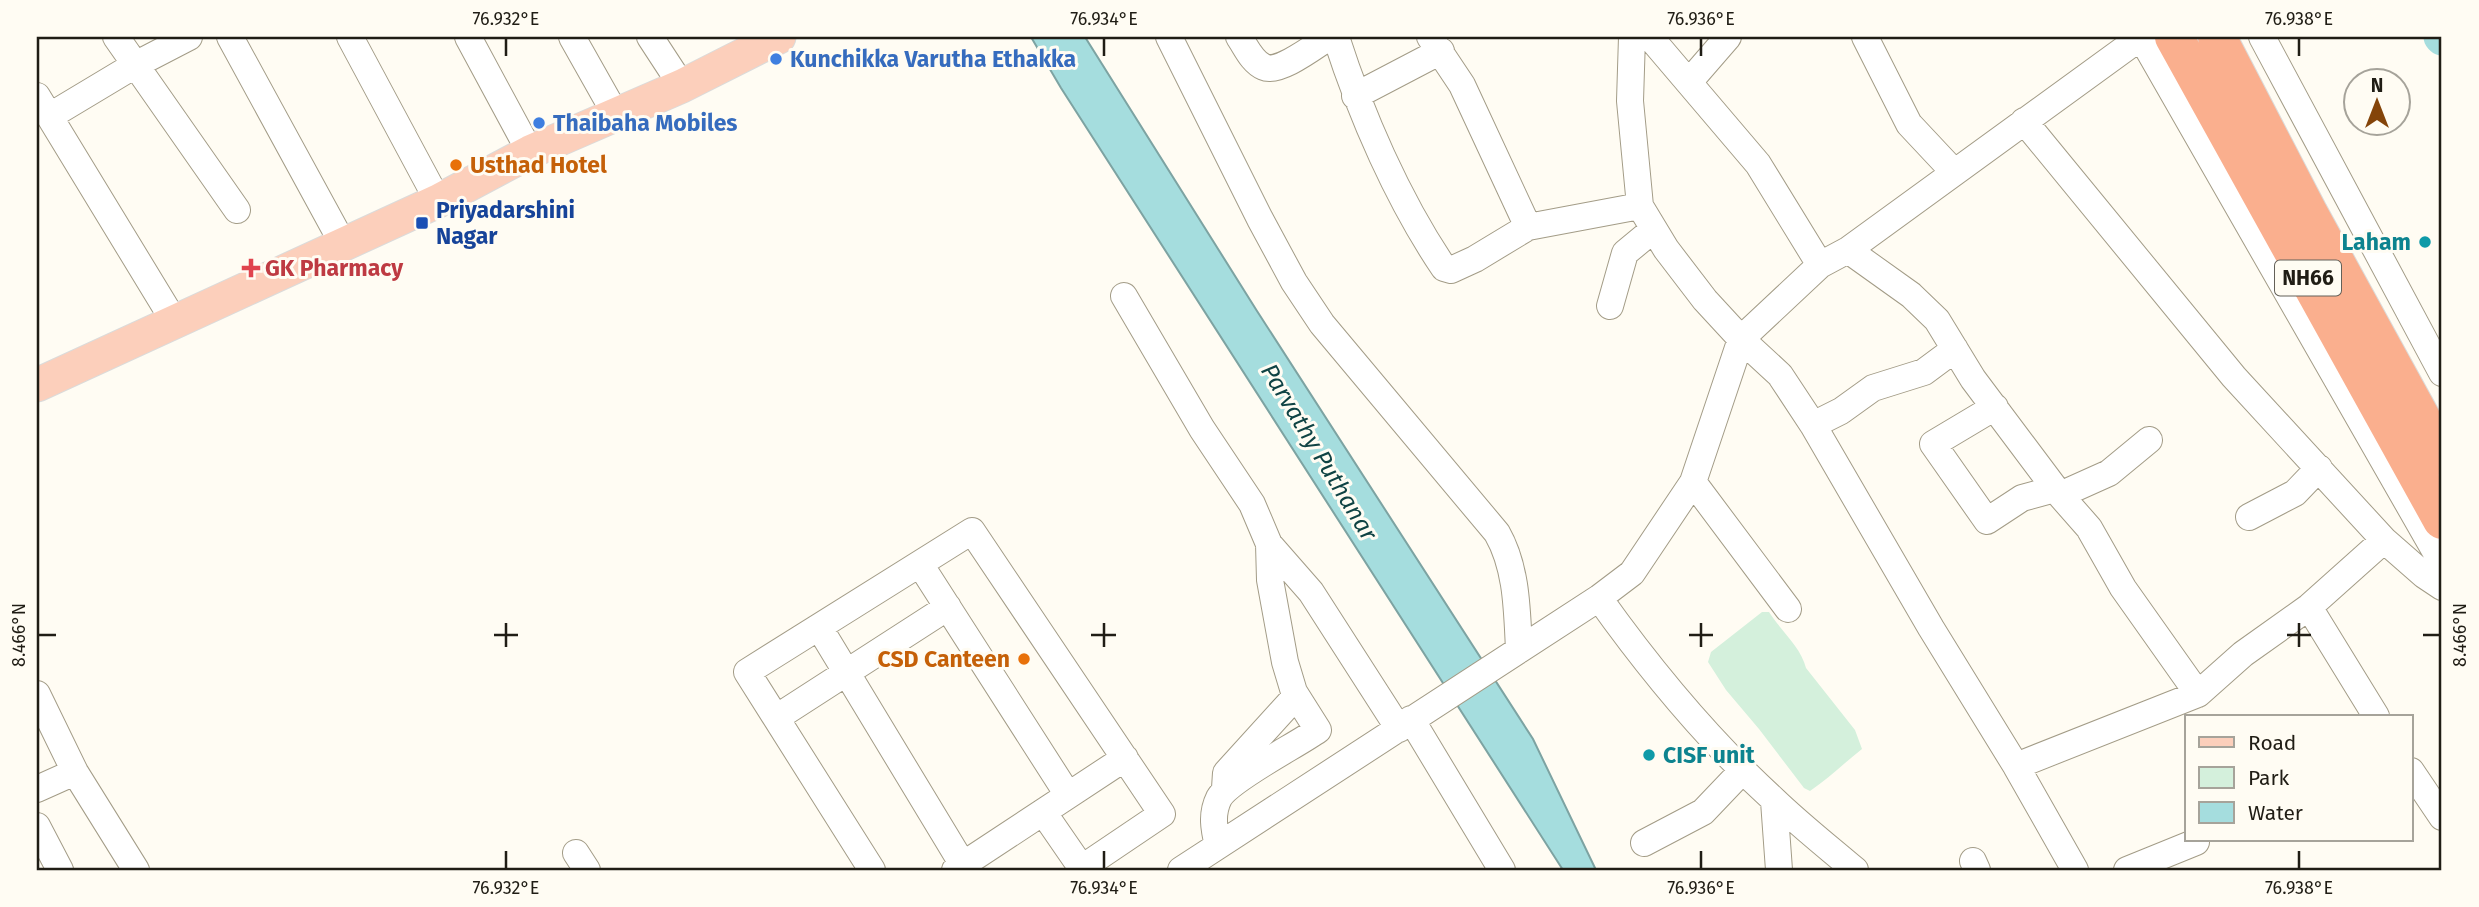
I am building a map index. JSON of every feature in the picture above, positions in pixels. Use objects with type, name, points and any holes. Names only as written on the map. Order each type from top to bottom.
[{"type":"highway","name":"NH66","points":[[2174,37],[2442,520]]},
{"type":"highway","name":"NH66","points":[[2217,37],[2309,214],[2442,456]]},
{"type":"main road","points":[[37,385],[438,201],[530,152],[682,86],[779,37]]},
{"type":"street","points":[[116,37],[237,210]]},
{"type":"street","points":[[174,321],[43,106],[135,65],[189,37]]},
{"type":"street","points":[[230,37],[343,244]]},
{"type":"street","points":[[350,37],[438,201]]},
{"type":"street","points":[[468,37],[530,152]]},
{"type":"street","points":[[572,37],[616,115]]},
{"type":"street","points":[[650,37],[682,86]]},
{"type":"street","points":[[1169,37],[1294,282],[1322,324],[1497,533],[1507,551],[1517,610],[1510,656]]},
{"type":"street","points":[[1239,37],[1252,58],[1261,67],[1269,69],[1290,62],[1329,37]]},
{"type":"street","points":[[1336,37],[1355,96],[1410,211],[1444,268],[1451,270],[1475,259],[1528,227],[1640,206]]},
{"type":"street","points":[[1632,37],[1630,101],[1640,206],[1705,300],[1741,340],[1780,375],[1813,425],[1931,628],[2017,766],[2075,870]]},
{"type":"street","points":[[1650,37],[1758,164],[1821,265]]},
{"type":"street","points":[[1689,82],[1728,37]]},
{"type":"street","points":[[1865,37],[1909,124],[1954,172]]},
{"type":"street","points":[[1181,870],[1599,598],[1632,573],[1693,482],[1741,340],[1821,265],[1848,250],[2141,37],[2442,564]]},
{"type":"street","points":[[2262,37],[2440,359]]},
{"type":"street","points":[[1355,96],[1435,44],[1462,85],[1528,227]]},
{"type":"street","points":[[2024,121],[2234,377],[2384,540],[2442,587]]},
{"type":"street","points":[[1610,306],[1625,253],[1654,229]]},
{"type":"street","points":[[1848,250],[1929,310],[1973,379],[2058,492],[2089,528],[2123,588],[2198,694]]},
{"type":"street","points":[[1124,296],[1202,429],[1252,504],[1269,544],[1311,592],[1405,724],[1502,870]]},
{"type":"street","points":[[1813,425],[1841,411],[1873,388],[1924,372],[1955,349]]},
{"type":"street","points":[[1995,407],[1933,444],[1987,521],[2022,498],[2058,492],[2109,473],[2149,440]]},
{"type":"street","points":[[2249,517],[2295,492],[2319,468]]},
{"type":"street","points":[[1693,482],[1788,609]]},
{"type":"street","points":[[872,870],[747,672],[972,531],[1162,814],[1081,870],[1043,812]]},
{"type":"street","points":[[2017,766],[2198,694],[2243,654],[2309,607],[2384,540]]},
{"type":"street","points":[[1218,846],[1212,822],[1220,797],[1246,775],[1318,730],[1296,696],[1285,662],[1270,580],[1269,544]]},
{"type":"street","points":[[920,564],[1068,795]]},
{"type":"street","points":[[1599,598],[1644,661],[1743,769],[1774,801],[1855,870]]},
{"type":"street","points":[[776,718],[948,607]]},
{"type":"street","points":[[2309,607],[2375,715]]},
{"type":"street","points":[[820,627],[959,868],[1125,758]]},
{"type":"street","points":[[37,694],[75,772],[136,870]]},
{"type":"street","points":[[1224,793],[1226,773],[1296,696]]},
{"type":"street","points":[[1644,843],[1703,811],[1743,769]]},
{"type":"street","points":[[37,789],[75,772]]},
{"type":"street","points":[[2412,772],[2442,817]]},
{"type":"street","points":[[1774,801],[1779,870]]},
{"type":"street","points":[[37,826],[61,870]]},
{"type":"street","points":[[2127,870],[2196,842]]},
{"type":"green space","points":[[1762,612],[1769,612],[1795,646],[1806,668],[1855,730],[1862,749],[1810,791],[1804,788],[1726,690],[1708,662],[1711,652]]},
{"type":"water","name":"Parvathy Puthanar","points":[[1031,37],[1085,37],[1257,311],[1533,739],[1596,870],[1563,870],[1061,88]]},
{"type":"place","name":"Kunchikka Varutha Ethakka","points":[[776,59]]},
{"type":"place","name":"Thaibaha Mobiles","points":[[539,123]]},
{"type":"place","name":"Usthad Hotel","points":[[456,165]]},
{"type":"place","name":"Priyadarshini Nagar","points":[[422,223]]},
{"type":"place","name":"Laham","points":[[2425,242]]},
{"type":"place","name":"GK Pharmacy","points":[[251,268]]},
{"type":"place","name":"CSD Canteen","points":[[1024,659]]},
{"type":"place","name":"CISF unit","points":[[1649,755]]}]
